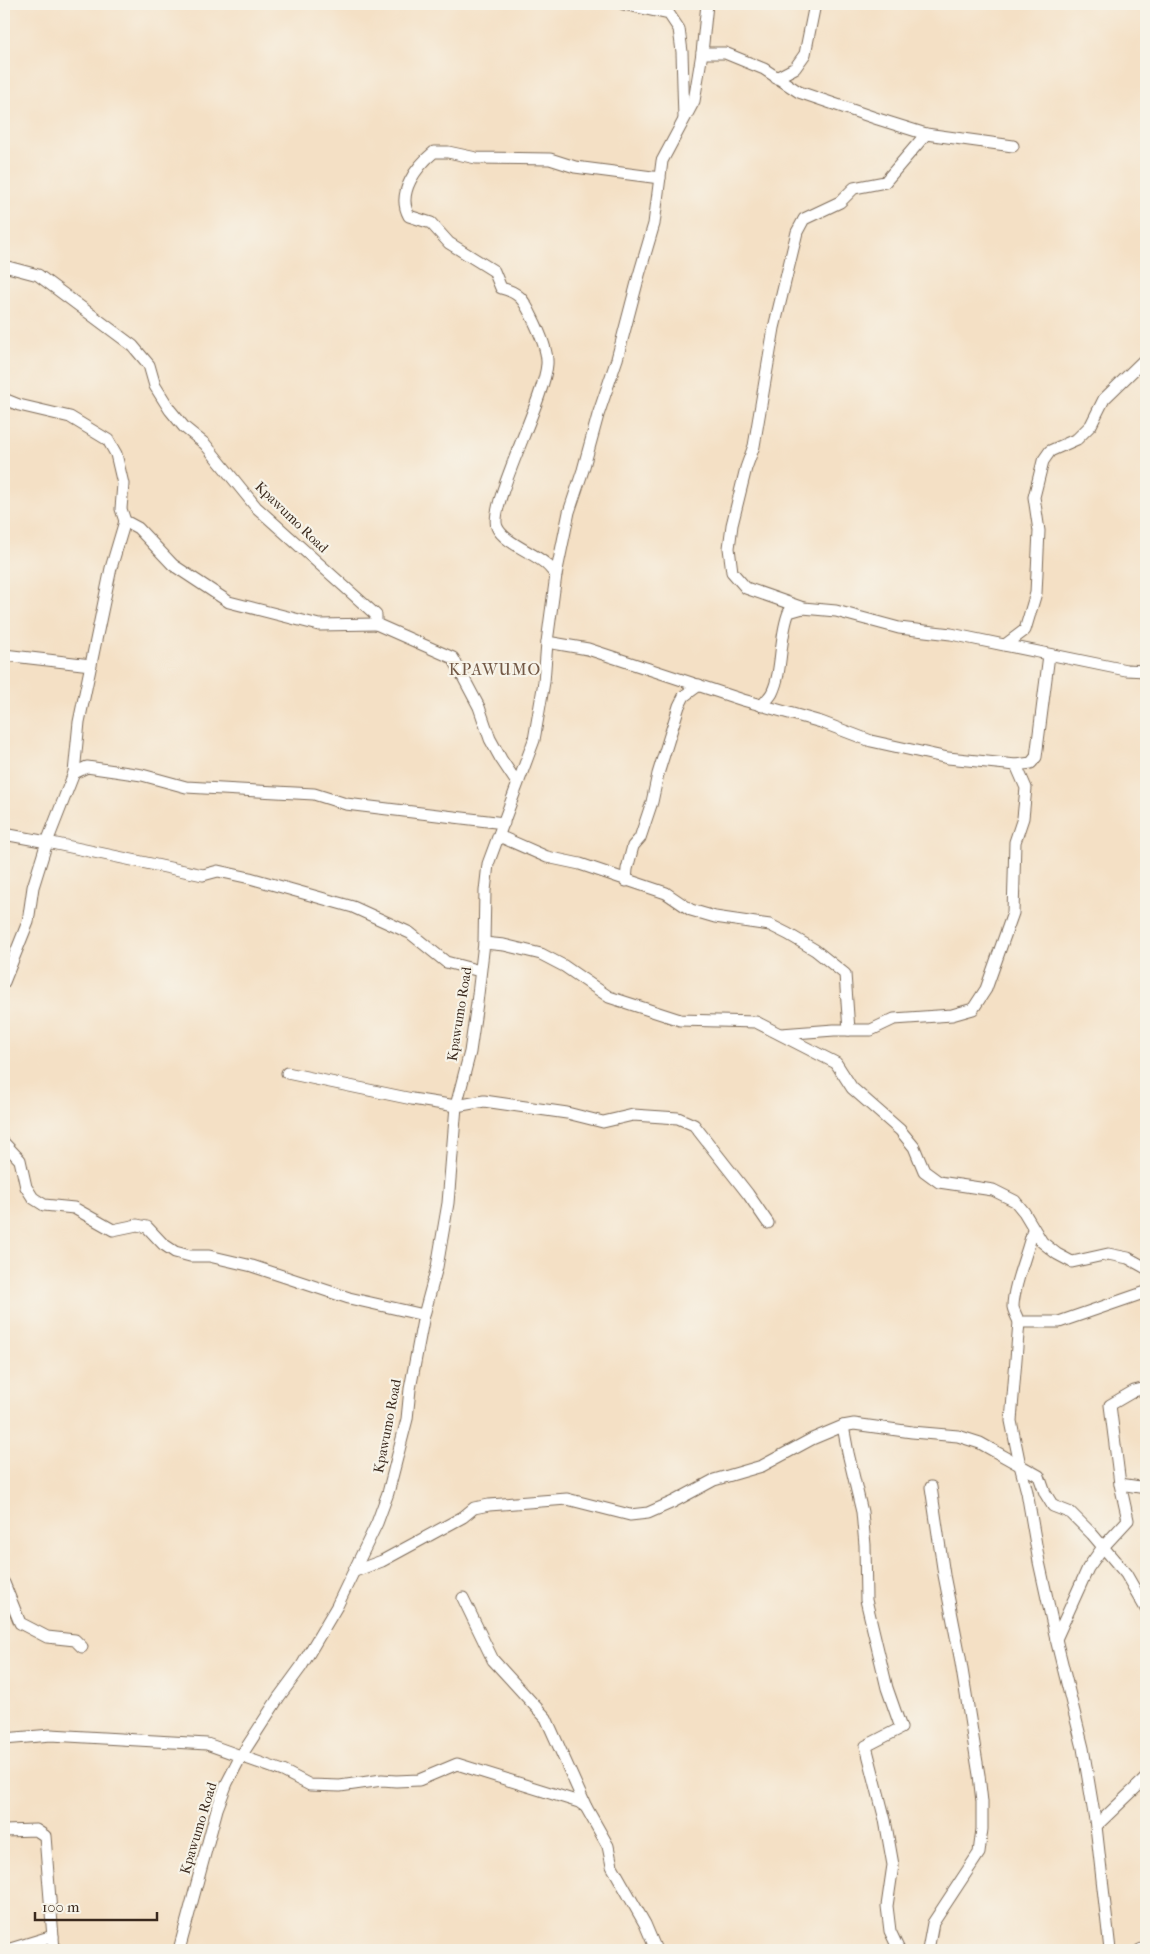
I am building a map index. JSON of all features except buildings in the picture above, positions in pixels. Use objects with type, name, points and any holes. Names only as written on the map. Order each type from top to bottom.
[{"type":"street","points":[[623,4],[669,14],[679,29],[682,52],[684,120]]},
{"type":"street","name":"Kpawumo Road","points":[[179,1950],[217,1809],[227,1783],[241,1756],[301,1667],[355,1571],[377,1523],[393,1475],[407,1419],[410,1389],[424,1315],[437,1267],[448,1203],[456,1106],[470,1052],[484,943],[485,891],[488,864],[534,740],[544,682],[546,642],[556,575],[569,512],[583,470],[598,414],[617,359],[654,224],[662,161],[694,102],[707,4]]},
{"type":"street","points":[[776,78],[795,68],[805,54],[815,4]]},
{"type":"street","points":[[702,53],[725,53],[764,69],[799,92],[926,134],[1013,146]]},
{"type":"street","points":[[926,134],[885,182],[854,188],[840,202],[804,219],[797,232],[774,328],[754,446],[746,468],[732,524],[729,548],[732,572],[746,588],[803,608],[836,611],[899,628],[950,634],[1126,670],[1146,671]]},
{"type":"street","points":[[556,575],[545,563],[507,538],[497,528],[496,516],[501,496],[542,388],[548,363],[539,332],[526,303],[514,290],[501,288],[494,271],[449,242],[431,223],[409,216],[405,209],[405,195],[415,172],[434,152],[448,152],[476,158],[550,159],[575,167],[660,178]]},
{"type":"street","name":"Kpawumo Road","points":[[4,266],[38,275],[133,346],[149,364],[155,386],[184,427],[205,444],[256,507],[376,615],[376,624]]},
{"type":"street","points":[[1005,646],[1025,630],[1036,593],[1039,530],[1034,497],[1043,461],[1050,451],[1078,439],[1091,425],[1104,399],[1146,360]]},
{"type":"street","points":[[4,399],[19,405],[70,417],[108,440],[116,454],[123,484],[121,509],[125,521],[111,568],[79,722],[74,774],[33,887],[28,922],[4,982]]},
{"type":"street","points":[[125,521],[138,528],[173,565],[229,602],[318,625],[376,624],[453,658],[480,707],[490,739],[517,783]]},
{"type":"street","points":[[762,706],[772,692],[779,667],[785,623],[790,612],[803,608]]},
{"type":"street","points":[[546,642],[588,649],[762,706],[821,722],[871,741],[948,758],[1016,765],[1031,763],[1036,757],[1049,655]]},
{"type":"street","points":[[4,655],[91,666]]},
{"type":"street","points":[[626,881],[633,846],[640,838],[652,802],[658,774],[679,706],[684,696],[699,685]]},
{"type":"street","points":[[781,1034],[871,1030],[894,1019],[952,1014],[973,1009],[986,989],[1013,912],[1015,842],[1023,818],[1026,788],[1016,765]]},
{"type":"street","points":[[74,774],[88,767],[142,775],[186,787],[314,794],[346,804],[504,822]]},
{"type":"street","points":[[4,834],[203,876],[218,871],[300,892],[353,908],[369,915],[410,933],[446,962],[480,971]]},
{"type":"street","points":[[499,836],[548,857],[580,864],[666,893],[691,910],[707,915],[770,925],[788,934],[814,950],[844,974],[849,1030]]},
{"type":"street","points":[[484,943],[504,945],[541,954],[564,966],[609,997],[680,1020],[756,1022],[781,1034],[836,1063],[852,1088],[900,1130],[914,1147],[924,1171],[939,1182],[993,1190],[1015,1202],[1024,1212],[1042,1242],[1072,1262],[1108,1254],[1128,1258],[1146,1268]]},
{"type":"street","points":[[286,1072],[412,1099],[456,1106],[484,1101],[566,1112],[603,1122],[633,1115],[678,1118],[694,1125],[748,1194],[768,1223]]},
{"type":"street","points":[[4,1143],[20,1160],[26,1186],[33,1198],[44,1205],[74,1208],[113,1230],[137,1226],[147,1228],[163,1244],[176,1252],[190,1256],[209,1256],[252,1266],[349,1298],[424,1315]]},
{"type":"street","points":[[1033,1229],[1029,1248],[1018,1280],[1013,1308],[1019,1322],[1011,1421],[1028,1492],[1039,1562],[1083,1748],[1096,1826],[1110,1950]]},
{"type":"street","points":[[1019,1322],[1058,1322],[1146,1292]]},
{"type":"street","points":[[1056,1639],[1088,1568],[1102,1547],[1128,1520],[1120,1484],[1110,1406],[1134,1391],[1146,1388]]},
{"type":"street","points":[[355,1571],[382,1561],[463,1517],[474,1508],[489,1505],[567,1499],[630,1515],[648,1513],[674,1502],[714,1480],[762,1466],[812,1438],[843,1426],[854,1424],[958,1436],[980,1443],[1039,1476],[1045,1494],[1053,1506],[1071,1513],[1102,1547],[1126,1574],[1146,1609]]},
{"type":"street","points":[[843,1426],[862,1512],[866,1544],[866,1600],[887,1688],[901,1728],[866,1746],[885,1820],[892,1864],[887,1906],[890,1931],[899,1950]]},
{"type":"street","points":[[1120,1484],[1146,1488]]},
{"type":"street","points":[[928,1950],[933,1922],[979,1853],[982,1829],[982,1802],[979,1776],[960,1657],[944,1575],[931,1487]]},
{"type":"street","points":[[4,1583],[20,1623],[48,1637],[75,1640],[82,1647]]},
{"type":"street","points":[[463,1598],[493,1660],[546,1718],[586,1807],[608,1846],[612,1866],[645,1924],[656,1950]]},
{"type":"street","points":[[4,1738],[51,1735],[207,1744],[283,1771],[310,1785],[340,1786],[382,1780],[396,1782],[419,1780],[457,1764],[579,1802],[586,1807]]},
{"type":"street","points":[[1096,1826],[1146,1778]]},
{"type":"street","points":[[4,1831],[36,1830],[45,1836],[54,1950]]},
{"type":"street","points":[[7,1950],[53,1936]]},
{"type":"street","points":[[1140,1950],[1146,1947]]},
{"type":"district","name":"KPAWUMO","points":[[495,669]]}]
